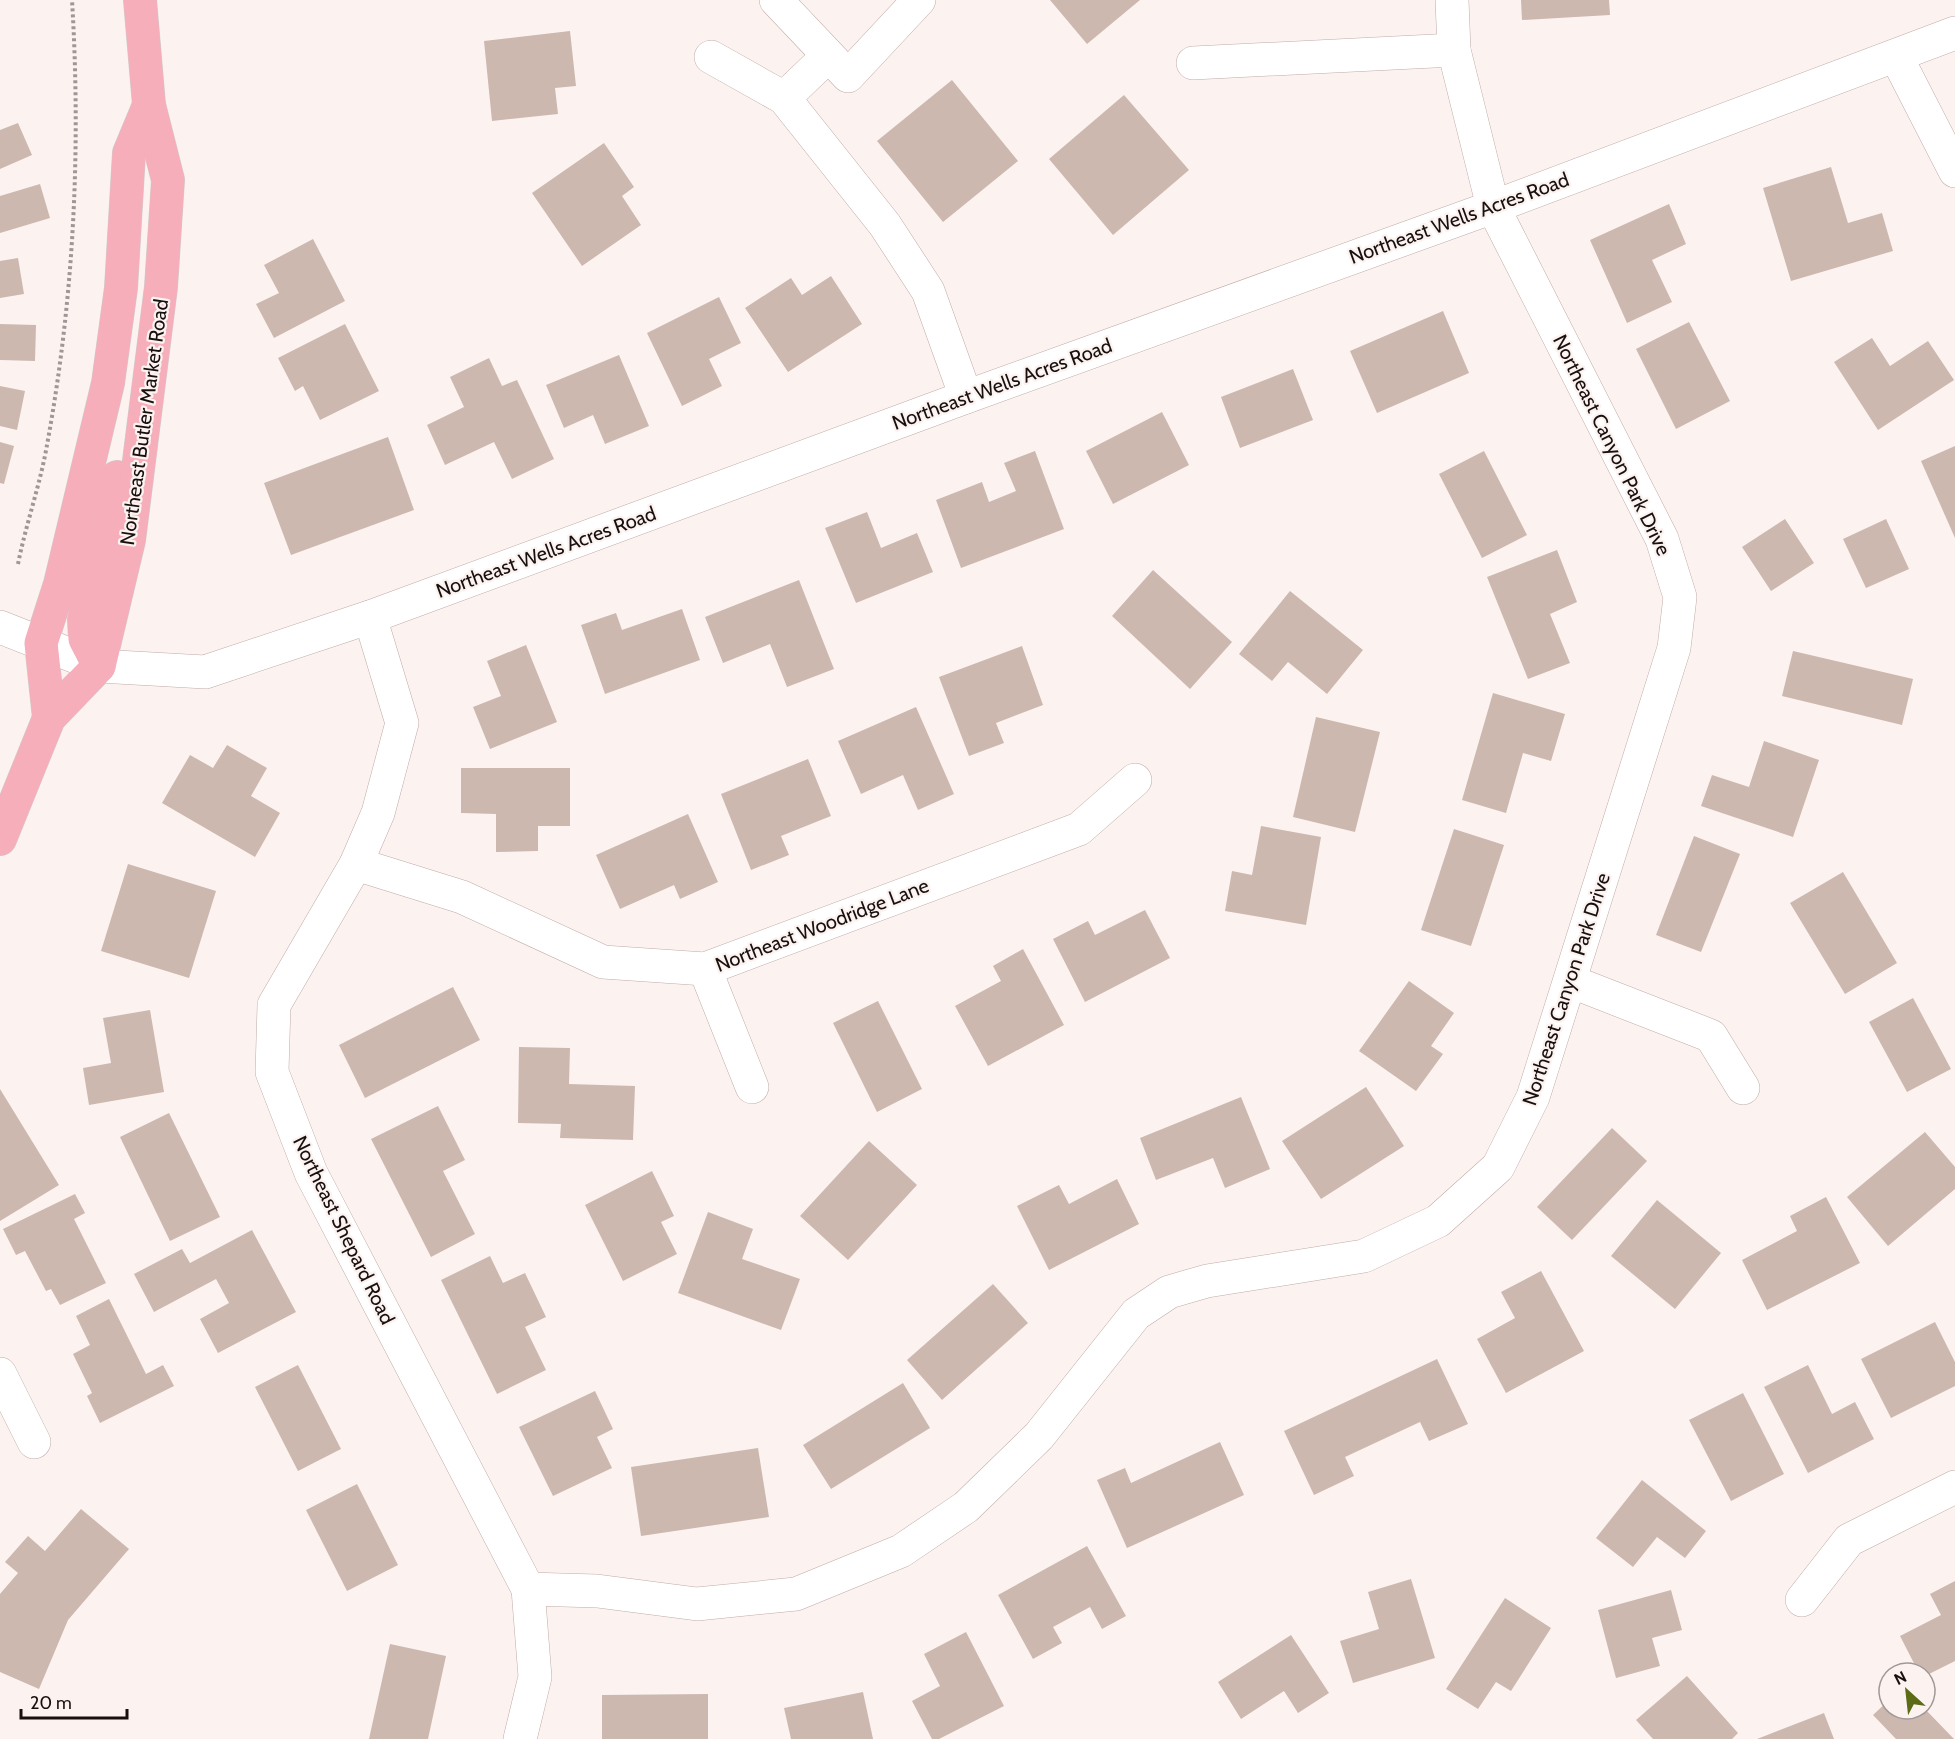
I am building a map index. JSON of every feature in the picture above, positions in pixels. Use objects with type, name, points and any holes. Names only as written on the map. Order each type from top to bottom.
[{"type":"main road","name":"Northeast Butler Market Road","points":[[0,839],[49,718],[99,666],[129,540],[161,288],[168,180],[149,105],[140,0]]},
{"type":"main road","name":"Northeast Butler Market Road","points":[[49,718],[41,643],[60,584],[108,383],[121,288],[129,153],[149,105]]},
{"type":"main road","points":[[99,666],[85,639],[84,620],[110,517],[132,398],[129,153]]},
{"type":"street","points":[[776,0],[848,76],[919,0]]},
{"type":"street","name":"Northeast Canyon Park Drive","points":[[528,1589],[597,1591],[697,1604],[796,1594],[901,1551],[966,1508],[1039,1436],[1137,1314],[1169,1292],[1207,1281],[1364,1256],[1438,1221],[1498,1167],[1533,1097],[1674,648],[1680,597],[1662,538],[1493,207],[1454,50],[1452,0]]},
{"type":"street","name":"Northeast Wells Acres Road","points":[[0,627],[99,666],[205,672],[370,616],[966,397],[1493,207],[1955,33]]},
{"type":"street","points":[[1193,63],[1454,50]]},
{"type":"street","points":[[784,98],[828,56]]},
{"type":"street","points":[[1896,56],[1955,171]]},
{"type":"street","points":[[711,57],[784,98],[885,225],[928,291],[966,397]]},
{"type":"street","name":"Northeast Shepard Road","points":[[370,616],[402,723],[378,813],[356,864],[274,1005],[272,1072],[311,1173],[528,1589],[535,1677],[520,1739]]},
{"type":"street","name":"Northeast Woodridge Lane","points":[[356,864],[462,897],[603,962],[705,969],[1079,829],[1135,780]]},
{"type":"street","points":[[705,969],[752,1087]]},
{"type":"street","points":[[1570,981],[1711,1036],[1743,1088]]},
{"type":"street","points":[[0,1374],[34,1442]]},
{"type":"street","points":[[1802,1600],[1849,1540],[1955,1487]]},
{"type":"path","points":[[18,564],[47,447],[60,363],[71,266],[77,138],[72,0]]},
{"type":"building","points":[[1050,0],[1140,0],[1087,44]]},
{"type":"building","points":[[1521,0],[1609,0],[1610,15],[1522,20]]},
{"type":"building","points":[[570,31],[576,86],[555,88],[558,114],[492,121],[484,41]]},
{"type":"building","points":[[952,80],[1018,161],[943,222],[877,141]]},
{"type":"building","points":[[1124,95],[1189,170],[1113,235],[1049,159]]},
{"type":"building","points":[[18,123],[32,155],[0,169],[0,130]]},
{"type":"building","points":[[604,143],[634,187],[622,196],[641,225],[582,266],[532,193]]},
{"type":"building","points":[[1831,167],[1848,223],[1882,213],[1893,251],[1791,281],[1763,188]]},
{"type":"building","points":[[40,184],[50,218],[0,233],[0,196]]},
{"type":"building","points":[[1669,204],[1686,244],[1652,260],[1672,302],[1627,323],[1590,240]]},
{"type":"building","points":[[313,239],[345,301],[274,338],[256,304],[279,293],[264,265]]},
{"type":"building","points":[[18,258],[24,294],[0,298],[0,261]]},
{"type":"building","points":[[831,276],[862,324],[788,372],[745,308],[791,278],[802,295]]},
{"type":"building","points":[[719,297],[741,343],[709,359],[722,386],[682,406],[647,333]]},
{"type":"building","points":[[1443,311],[1469,373],[1377,413],[1350,351]]},
{"type":"building","points":[[1689,322],[1730,401],[1676,429],[1636,349]]},
{"type":"building","points":[[0,324],[36,325],[35,361],[0,360]]},
{"type":"building","points":[[345,324],[379,391],[320,420],[303,386],[295,391],[278,358]]},
{"type":"building","points":[[1872,338],[1890,366],[1928,341],[1954,380],[1878,430],[1834,362]]},
{"type":"building","points":[[619,355],[649,426],[605,444],[593,415],[564,428],[546,385]]},
{"type":"building","points":[[489,358],[502,386],[517,380],[554,459],[512,479],[494,442],[445,465],[427,425],[464,407],[450,377]]},
{"type":"building","points":[[1293,369],[1313,420],[1240,448],[1221,397]]},
{"type":"building","points":[[0,386],[25,391],[17,430],[0,426]]},
{"type":"building","points":[[1162,412],[1189,465],[1113,504],[1086,451]]},
{"type":"building","points":[[388,437],[414,510],[291,555],[264,483]]},
{"type":"building","points":[[0,442],[14,446],[4,484],[0,483]]},
{"type":"building","points":[[1955,446],[1955,538],[1921,461]]},
{"type":"building","points":[[1035,451],[1064,529],[961,568],[936,500],[982,482],[989,502],[1016,491],[1004,463]]},
{"type":"building","points":[[1484,451],[1527,535],[1482,558],[1439,474]]},
{"type":"building","points":[[867,512],[881,548],[917,533],[933,572],[856,603],[825,528]]},
{"type":"building","points":[[1785,519],[1814,563],[1771,591],[1742,547]]},
{"type":"building","points":[[1886,519],[1909,569],[1866,588],[1843,539]]},
{"type":"building","points":[[1557,550],[1577,602],[1550,614],[1570,663],[1528,679],[1487,577]]},
{"type":"building","points":[[1153,570],[1232,642],[1190,689],[1112,616]]},
{"type":"building","points":[[799,580],[834,669],[787,687],[770,644],[723,663],[705,617]]},
{"type":"building","points":[[1290,591],[1363,650],[1327,694],[1288,662],[1272,681],[1239,654]]},
{"type":"building","points":[[682,609],[700,660],[605,694],[581,625],[616,613],[622,630]]},
{"type":"building","points":[[526,645],[557,722],[490,749],[473,707],[501,696],[487,661]]},
{"type":"building","points":[[1022,646],[1043,705],[996,723],[1004,743],[969,756],[939,677]]},
{"type":"building","points":[[1793,651],[1913,679],[1902,725],[1782,696]]},
{"type":"building","points":[[1493,693],[1565,714],[1551,761],[1523,753],[1506,813],[1462,800]]},
{"type":"building","points":[[916,707],[954,794],[918,810],[903,775],[861,794],[838,741]]},
{"type":"building","points":[[1316,717],[1380,732],[1355,832],[1293,817]]},
{"type":"building","points":[[1764,741],[1819,760],[1793,837],[1701,806],[1712,775],[1749,787]]},
{"type":"building","points":[[227,745],[267,768],[251,796],[280,813],[255,857],[162,803],[190,755],[213,768]]},
{"type":"building","points":[[808,759],[831,816],[781,836],[789,855],[751,870],[721,794]]},
{"type":"building","points":[[461,768],[570,768],[570,826],[538,826],[538,851],[496,852],[496,814],[461,813]]},
{"type":"building","points":[[688,814],[718,882],[680,899],[674,885],[620,909],[596,855]]},
{"type":"building","points":[[1261,826],[1321,837],[1306,925],[1225,911],[1232,871],[1252,875]]},
{"type":"building","points":[[1454,829],[1504,845],[1471,946],[1421,930]]},
{"type":"building","points":[[1694,836],[1740,854],[1701,952],[1656,935]]},
{"type":"building","points":[[128,864],[216,891],[189,978],[101,951]]},
{"type":"building","points":[[1843,872],[1897,963],[1845,994],[1790,903]]},
{"type":"building","points":[[1145,910],[1170,958],[1085,1002],[1053,939],[1088,921],[1095,935]]},
{"type":"building","points":[[1023,949],[1064,1025],[988,1066],[955,1006],[1001,981],[993,966]]},
{"type":"building","points":[[1409,981],[1454,1013],[1431,1046],[1443,1054],[1416,1091],[1359,1051]]},
{"type":"building","points":[[453,987],[480,1040],[365,1098],[339,1045]]},
{"type":"building","points":[[1913,998],[1951,1069],[1907,1092],[1869,1022]]},
{"type":"building","points":[[878,1001],[922,1089],[877,1112],[833,1023]]},
{"type":"building","points":[[150,1010],[164,1092],[89,1105],[83,1068],[111,1063],[103,1018]]},
{"type":"building","points":[[519,1047],[570,1048],[569,1084],[635,1086],[633,1140],[560,1138],[561,1124],[518,1123]]},
{"type":"building","points":[[1366,1087],[1404,1146],[1321,1199],[1282,1141]]},
{"type":"building","points":[[0,1089],[59,1185],[0,1221]]},
{"type":"building","points":[[1241,1097],[1270,1169],[1225,1188],[1213,1158],[1156,1180],[1140,1138]]},
{"type":"building","points":[[438,1106],[465,1160],[443,1171],[475,1234],[431,1257],[371,1139]]},
{"type":"building","points":[[169,1113],[220,1217],[170,1241],[120,1137]]},
{"type":"building","points":[[1612,1128],[1647,1161],[1572,1240],[1537,1207]]},
{"type":"building","points":[[1925,1132],[1955,1167],[1955,1189],[1888,1246],[1847,1197]]},
{"type":"building","points":[[869,1141],[917,1185],[848,1260],[800,1216]]},
{"type":"building","points":[[652,1171],[674,1216],[661,1222],[677,1254],[623,1281],[585,1205]]},
{"type":"building","points":[[1117,1179],[1139,1224],[1049,1270],[1017,1206],[1059,1185],[1069,1204]]},
{"type":"building","points":[[75,1194],[85,1213],[74,1219],[106,1283],[60,1305],[51,1289],[46,1291],[25,1251],[16,1255],[3,1229]]},
{"type":"building","points":[[1826,1197],[1860,1263],[1767,1310],[1742,1260],[1797,1231],[1790,1216]]},
{"type":"building","points":[[1657,1200],[1721,1253],[1675,1309],[1611,1256]]},
{"type":"building","points":[[708,1212],[753,1229],[742,1259],[800,1279],[781,1330],[678,1293]]},
{"type":"building","points":[[252,1230],[296,1312],[218,1353],[200,1319],[229,1303],[216,1279],[154,1312],[134,1274],[182,1249],[190,1263]]},
{"type":"building","points":[[490,1256],[503,1283],[525,1273],[546,1317],[525,1327],[546,1370],[497,1394],[441,1280]]},
{"type":"building","points":[[1541,1271],[1584,1351],[1506,1393],[1477,1339],[1515,1318],[1501,1292]]},
{"type":"building","points":[[993,1284],[1028,1323],[942,1400],[907,1360]]},
{"type":"building","points":[[109,1299],[146,1374],[163,1365],[174,1386],[100,1423],[87,1396],[92,1393],[73,1354],[90,1345],[76,1316]]},
{"type":"building","points":[[1935,1322],[1955,1362],[1955,1386],[1891,1418],[1861,1359]]},
{"type":"building","points":[[1437,1359],[1468,1424],[1429,1441],[1420,1422],[1345,1457],[1354,1476],[1314,1495],[1284,1431]]},
{"type":"building","points":[[298,1365],[341,1449],[298,1471],[255,1387]]},
{"type":"building","points":[[1808,1365],[1832,1414],[1855,1402],[1874,1439],[1808,1473],[1764,1387]]},
{"type":"building","points":[[903,1383],[930,1428],[831,1489],[803,1445]]},
{"type":"building","points":[[595,1391],[613,1429],[597,1437],[612,1468],[553,1496],[519,1427]]},
{"type":"building","points":[[1743,1393],[1784,1474],[1731,1501],[1689,1420]]},
{"type":"building","points":[[1220,1442],[1244,1495],[1127,1548],[1097,1480],[1125,1468],[1131,1483]]},
{"type":"building","points":[[758,1448],[769,1517],[641,1536],[631,1467]]},
{"type":"building","points":[[1642,1480],[1706,1531],[1685,1558],[1657,1537],[1633,1567],[1596,1538]]},
{"type":"building","points":[[357,1484],[398,1565],[347,1591],[306,1510]]},
{"type":"building","points":[[81,1509],[129,1549],[68,1620],[39,1689],[0,1672],[0,1594],[18,1573],[5,1562],[28,1536],[45,1551]]},
{"type":"building","points":[[1087,1546],[1126,1616],[1102,1629],[1090,1607],[1053,1627],[1062,1643],[1033,1659],[998,1595]]},
{"type":"building","points":[[1411,1579],[1435,1658],[1353,1683],[1340,1641],[1379,1629],[1368,1592]]},
{"type":"building","points":[[1955,1581],[1955,1661],[1937,1670],[1937,1661],[1913,1661],[1900,1636],[1941,1615],[1930,1594]]},
{"type":"building","points":[[1671,1590],[1682,1630],[1652,1638],[1660,1666],[1616,1678],[1598,1610]]},
{"type":"building","points":[[1505,1598],[1551,1628],[1511,1691],[1496,1682],[1478,1709],[1446,1689]]},
{"type":"building","points":[[966,1632],[1004,1706],[939,1739],[932,1739],[912,1701],[940,1686],[924,1654]]},
{"type":"building","points":[[1291,1635],[1329,1693],[1298,1713],[1284,1691],[1241,1719],[1218,1682]]},
{"type":"building","points":[[390,1644],[446,1656],[428,1739],[369,1739]]},
{"type":"building","points":[[1687,1676],[1738,1733],[1732,1739],[1653,1739],[1636,1720]]},
{"type":"building","points":[[863,1692],[873,1739],[791,1739],[784,1708]]},
{"type":"building","points":[[708,1694],[708,1739],[602,1739],[602,1695]]},
{"type":"building","points":[[1824,1713],[1834,1739],[1757,1739]]},
{"type":"building","points":[[1879,1721],[1937,1721],[1954,1739],[1896,1739]]}]
